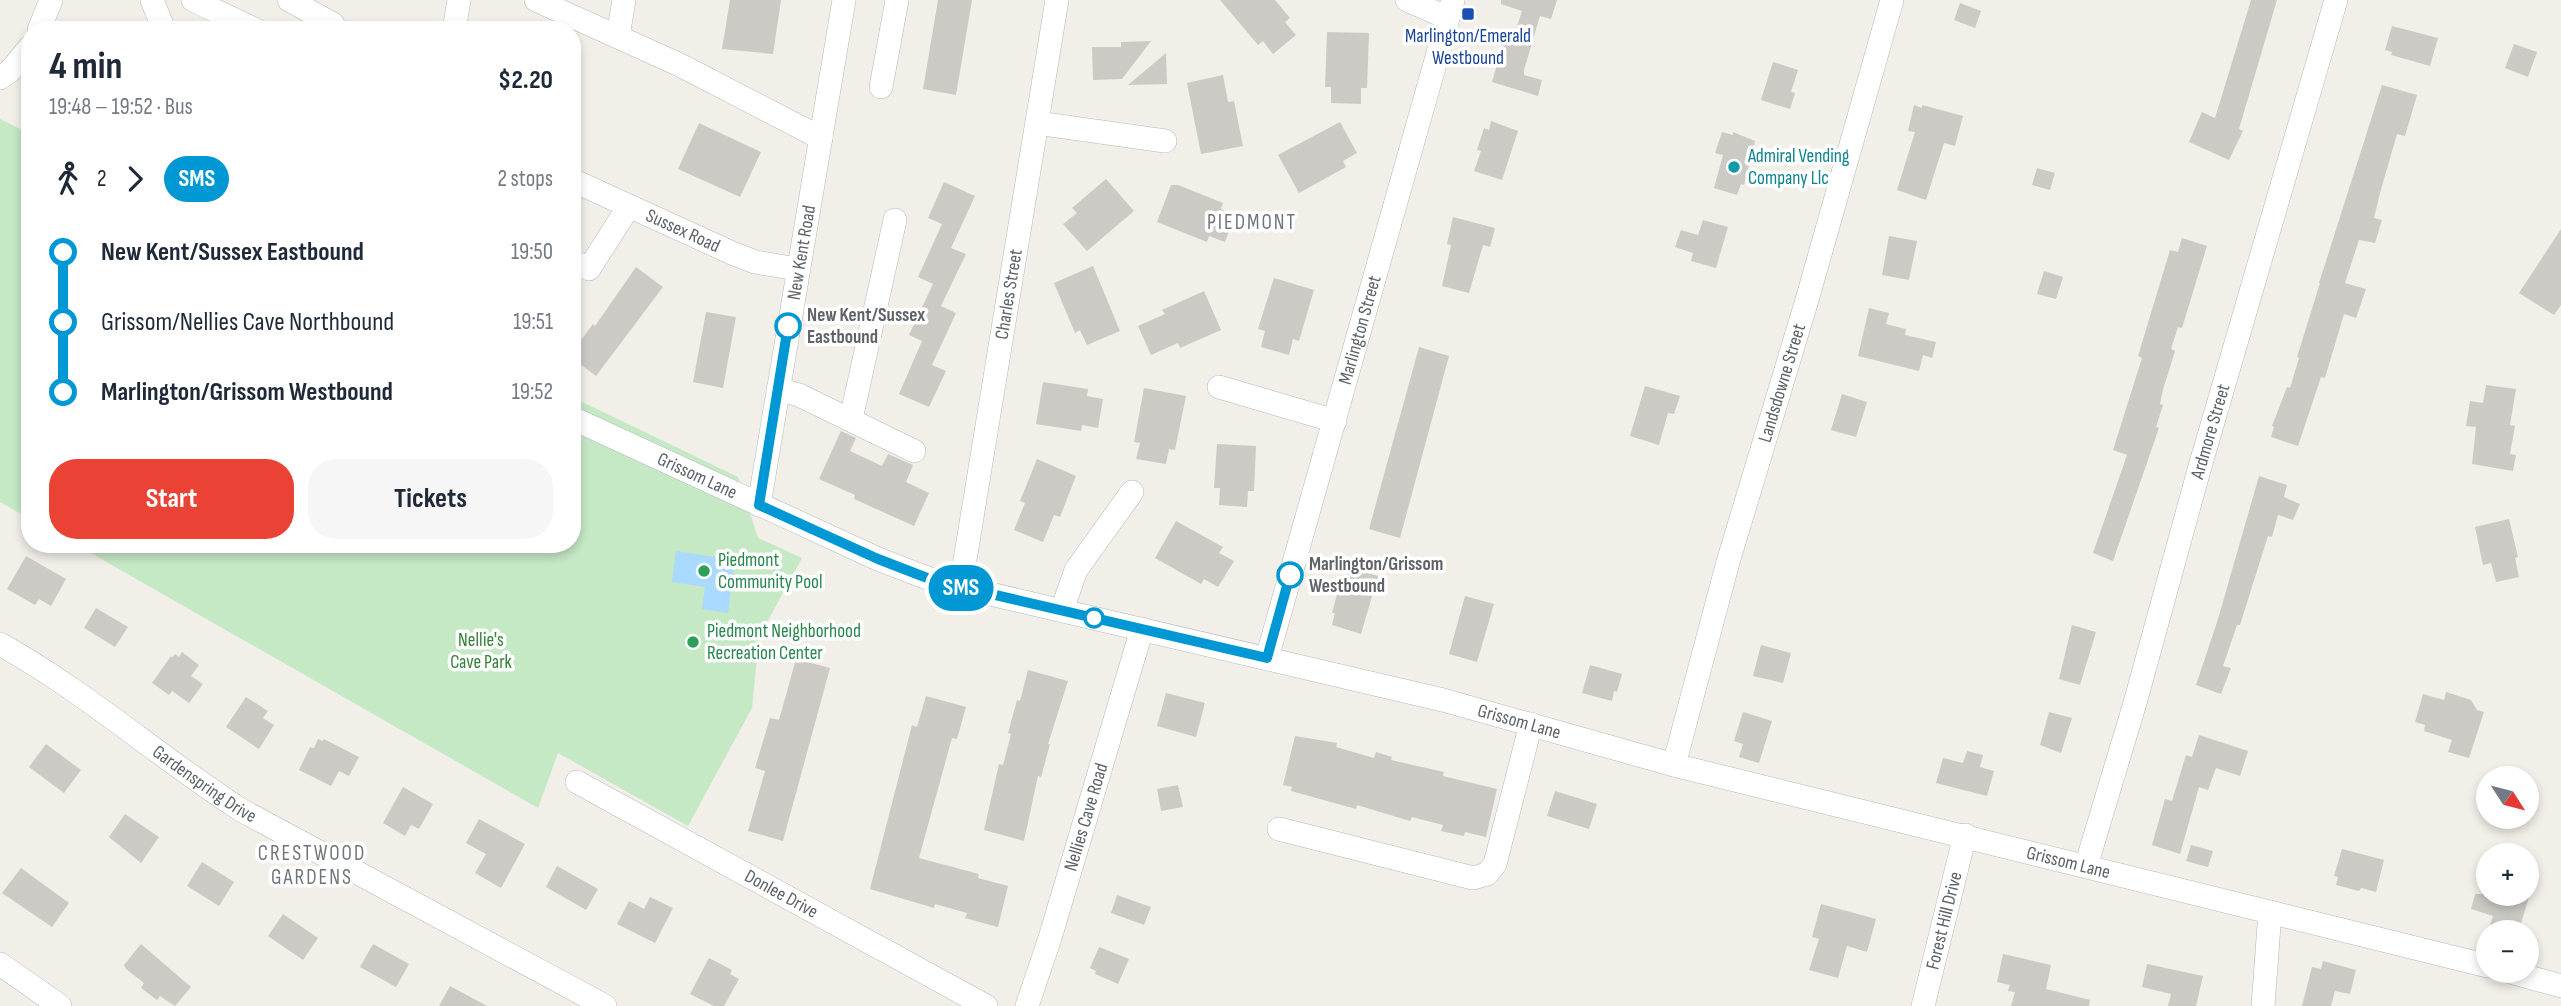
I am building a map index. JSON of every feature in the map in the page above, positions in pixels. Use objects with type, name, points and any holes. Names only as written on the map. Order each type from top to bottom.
[{"type":"street","points":[[43,21],[51,0]]},
{"type":"street","points":[[152,0],[160,21]]},
{"type":"street","points":[[193,0],[238,21]]},
{"type":"street","points":[[289,0],[328,21]]},
{"type":"street","points":[[456,21],[459,0]]},
{"type":"street","points":[[536,0],[680,65],[821,138]]},
{"type":"street","points":[[618,36],[624,0]]},
{"type":"street","name":"New Kent Road","points":[[759,505],[844,0]]},
{"type":"street","points":[[881,87],[897,0]]},
{"type":"street","name":"Charles Street","points":[[956,587],[963,572],[1057,0]]},
{"type":"street","points":[[1407,0],[1451,9]]},
{"type":"street","name":"Landsdowne Street","points":[[1674,765],[1728,562],[1807,300],[1892,0]]},
{"type":"street","name":"Ardmore Street","points":[[2086,866],[2135,704],[2199,470],[2336,0]]},
{"type":"street","name":"Marlington Street","points":[[1267,658],[1451,9]]},
{"type":"street","points":[[0,78],[21,58]]},
{"type":"street","points":[[1037,123],[1165,141]]},
{"type":"street","name":"Sussex Road","points":[[581,184],[755,262],[797,269]]},
{"type":"street","points":[[581,265],[589,269],[629,206]]},
{"type":"street","points":[[851,419],[895,220]]},
{"type":"street","points":[[1219,387],[1335,421]]},
{"type":"street","points":[[778,389],[799,395],[914,451]]},
{"type":"street","name":"Grissom Lane","points":[[581,422],[898,568],[956,587],[1142,628],[1443,700],[1674,765],[2476,963]]},
{"type":"street","points":[[1062,610],[1076,570],[1132,492]]},
{"type":"street","name":"Nellies Cave Road","points":[[1027,1006],[1142,628]]},
{"type":"street","name":"Gardenspring Drive","points":[[0,644],[61,680],[200,783],[241,810],[605,1006]]},
{"type":"street","points":[[1279,829],[1474,878],[1488,874],[1495,864],[1531,724]]},
{"type":"street","name":"Donlee Drive","points":[[578,782],[986,1006]]},
{"type":"street","name":"Forest Hill Drive","points":[[1923,1006],[1965,835]]},
{"type":"street","points":[[2263,1006],[2270,912]]},
{"type":"street","points":[[0,964],[60,1006]]},
{"type":"street","points":[[2539,980],[2561,986]]},
{"type":"green space","points":[[0,119],[21,130],[21,514],[0,502]]},
{"type":"green space","name":"Nellie's Cave Park","points":[[581,401],[738,477],[758,538],[802,558],[759,637],[752,708],[688,826],[558,753],[538,808],[91,553],[581,553]]},
{"type":"water","name":"Piedmont Community Pool","points":[[676,551],[735,560],[728,613],[702,609],[705,587],[672,582]]},
{"type":"building","points":[[730,0],[781,0],[773,54],[722,49]]},
{"type":"building","points":[[938,0],[972,0],[956,95],[923,89]]},
{"type":"building","points":[[1220,0],[1275,0],[1290,18],[1285,22],[1296,35],[1273,54],[1263,41],[1258,45]]},
{"type":"building","points":[[1501,0],[1557,0],[1551,19],[1540,16],[1524,70],[1524,75],[1542,80],[1538,96],[1492,82],[1505,37],[1513,39],[1522,11],[1501,4]]},
{"type":"building","points":[[2251,0],[2277,0],[2239,129],[2243,131],[2229,160],[2189,142],[2202,112],[2215,118]]},
{"type":"building","points":[[1960,3],[1981,11],[1975,28],[1954,20]]},
{"type":"building","points":[[2392,26],[2438,38],[2430,66],[2391,55],[2392,52],[2385,50]]},
{"type":"building","points":[[1327,32],[1369,33],[1367,88],[1361,88],[1361,104],[1331,103],[1331,87],[1325,87]]},
{"type":"building","points":[[1151,41],[1122,79],[1093,80],[1092,47],[1121,47],[1121,42]]},
{"type":"building","points":[[2514,44],[2537,52],[2528,77],[2505,68]]},
{"type":"building","points":[[1166,53],[1167,84],[1128,85]]},
{"type":"building","points":[[1773,62],[1798,70],[1791,92],[1795,93],[1790,109],[1761,100]]},
{"type":"building","points":[[1223,75],[1228,102],[1234,101],[1243,146],[1201,154],[1187,83]]},
{"type":"building","points":[[2382,85],[2417,95],[2405,136],[2397,134],[2380,193],[2374,218],[2382,220],[2375,243],[2359,240],[2345,283],[2366,289],[2356,318],[2344,314],[2325,378],[2321,377],[2298,446],[2271,437],[2272,426],[2287,387],[2290,388],[2319,283]]},
{"type":"building","points":[[1914,105],[1963,116],[1955,146],[1944,143],[1926,200],[1897,190],[1915,132],[1908,131]]},
{"type":"building","points":[[1491,121],[1518,131],[1502,180],[1474,171],[1481,151],[1477,150],[1484,128],[1489,130]]},
{"type":"building","points":[[1340,122],[1357,153],[1343,161],[1346,167],[1299,193],[1278,155]]},
{"type":"building","points":[[699,123],[761,152],[740,197],[678,169]]},
{"type":"building","name":"Admiral Vending Company Llc","points":[[1722,132],[1733,135],[1733,132],[1755,141],[1744,185],[1741,184],[1737,195],[1714,188],[1723,155],[1715,153]]},
{"type":"building","points":[[2037,168],[2055,173],[2050,190],[2032,185]]},
{"type":"building","points":[[1106,179],[1134,211],[1087,251],[1063,224],[1077,213],[1072,208]]},
{"type":"building","points":[[944,182],[975,196],[951,248],[966,254],[941,306],[956,313],[932,365],[946,371],[929,407],[899,394],[922,341],[909,335],[933,284],[918,277],[942,224],[928,218]]},
{"type":"building","points":[[1171,185],[1178,185],[1223,203],[1221,209],[1235,215],[1225,242],[1209,236],[1207,242],[1157,222]]},
{"type":"building","points":[[1453,217],[1495,228],[1490,247],[1483,245],[1469,293],[1442,286],[1451,245],[1447,244]]},
{"type":"building","points":[[1703,220],[1728,227],[1716,268],[1691,261],[1693,253],[1675,247],[1681,230],[1698,235]]},
{"type":"building","points":[[2561,229],[2561,305],[2554,315],[2519,293]]},
{"type":"building","points":[[1889,236],[1917,241],[1909,280],[1882,275]]},
{"type":"building","points":[[2182,238],[2207,246],[2182,328],[2178,327],[2171,349],[2175,351],[2160,404],[2163,405],[2156,427],[2159,428],[2113,561],[2093,553],[2127,455],[2113,450],[2142,358],[2138,356],[2170,250],[2178,252]]},
{"type":"building","points":[[1093,266],[1120,331],[1087,345],[1080,330],[1075,333],[1054,283]]},
{"type":"building","points":[[636,267],[663,287],[596,376],[581,365],[581,340],[593,324],[595,326]]},
{"type":"building","points":[[2044,271],[2063,277],[2056,299],[2037,294]]},
{"type":"building","points":[[1274,278],[1314,290],[1299,341],[1293,339],[1289,355],[1261,347],[1265,331],[1258,329]]},
{"type":"building","points":[[1204,291],[1221,330],[1180,348],[1178,343],[1151,355],[1138,326],[1165,314],[1162,310]]},
{"type":"building","points":[[1869,308],[1889,313],[1886,324],[1906,329],[1905,335],[1936,342],[1932,358],[1923,355],[1919,371],[1858,356]]},
{"type":"building","points":[[706,312],[736,317],[723,388],[693,382]]},
{"type":"building","points":[[1419,347],[1449,356],[1400,538],[1369,529]]},
{"type":"building","points":[[1043,382],[1088,389],[1087,396],[1103,399],[1098,428],[1082,425],[1081,431],[1036,424]]},
{"type":"building","points":[[2486,385],[2516,389],[2510,425],[2515,426],[2510,454],[2516,455],[2513,471],[2472,464],[2476,427],[2466,426],[2470,401],[2483,403]]},
{"type":"building","points":[[1645,386],[1680,396],[1674,414],[1668,413],[1659,445],[1630,436]]},
{"type":"building","points":[[1144,388],[1186,396],[1175,450],[1169,449],[1166,464],[1136,459],[1140,443],[1134,442]]},
{"type":"building","points":[[1842,394],[1867,402],[1856,437],[1831,430]]},
{"type":"building","points":[[841,431],[856,438],[850,451],[882,466],[888,454],[913,465],[906,482],[929,493],[914,526],[854,499],[855,495],[819,479]]},
{"type":"building","points":[[1217,444],[1256,446],[1254,491],[1248,491],[1247,507],[1219,505],[1220,488],[1214,488]]},
{"type":"building","points":[[1037,459],[1076,476],[1060,517],[1054,515],[1043,542],[1014,530],[1025,503],[1020,501]]},
{"type":"building","points":[[2259,476],[2287,485],[2284,497],[2300,504],[2293,520],[2278,515],[2272,537],[2268,536],[2240,625],[2237,625],[2223,666],[2231,668],[2221,694],[2196,685]]},
{"type":"building","points":[[2509,519],[2518,557],[2515,558],[2519,577],[2496,582],[2491,563],[2483,565],[2475,527]]},
{"type":"building","points":[[1176,521],[1223,547],[1219,553],[1234,561],[1218,587],[1204,579],[1201,584],[1155,558]]},
{"type":"building","points":[[26,556],[66,579],[51,606],[39,599],[35,605],[7,589]]},
{"type":"building","points":[[1349,567],[1378,576],[1361,634],[1332,625],[1335,613],[1332,613],[1342,576],[1346,577]]},
{"type":"building","points":[[1465,596],[1494,604],[1477,662],[1449,654]]},
{"type":"building","points":[[96,608],[128,627],[115,647],[84,628]]},
{"type":"building","points":[[2072,625],[2096,632],[2080,685],[2059,679]]},
{"type":"building","points":[[1761,645],[1791,653],[1783,683],[1753,676]]},
{"type":"building","points":[[182,652],[199,665],[191,676],[203,684],[189,703],[172,691],[169,695],[152,683],[171,656],[172,658],[175,654],[179,657]]},
{"type":"building","points":[[796,659],[830,668],[783,841],[748,831],[765,771],[755,768],[770,718],[779,720]]},
{"type":"building","points":[[1590,665],[1622,674],[1612,701],[1582,693]]},
{"type":"building","points":[[1028,670],[1068,681],[1048,744],[1041,777],[1038,776],[1024,841],[984,830],[999,764],[1003,765],[1011,734],[1008,733]]},
{"type":"building","points":[[2446,692],[2471,700],[2477,710],[2484,712],[2469,758],[2448,752],[2452,740],[2424,731],[2425,725],[2415,722],[2423,694],[2444,700]]},
{"type":"building","points":[[1166,693],[1205,703],[1196,737],[1157,726]]},
{"type":"building","points":[[926,696],[966,707],[957,739],[952,738],[919,858],[979,874],[978,878],[1008,886],[998,927],[965,918],[967,913],[935,904],[934,908],[870,889],[912,725],[917,727]]},
{"type":"building","points":[[246,697],[268,711],[263,718],[274,725],[259,749],[226,727]]},
{"type":"building","points":[[1743,712],[1772,721],[1759,763],[1739,757],[1743,744],[1734,741]]},
{"type":"building","points":[[2049,712],[2072,718],[2061,753],[2040,745]]},
{"type":"building","points":[[2199,735],[2248,751],[2240,776],[2216,768],[2208,790],[2199,787],[2180,854],[2152,845],[2165,799],[2172,801],[2186,755],[2192,757]]},
{"type":"building","points":[[1295,736],[1337,743],[1336,747],[1374,758],[1376,752],[1392,757],[1391,760],[1444,772],[1443,776],[1497,789],[1486,837],[1465,832],[1464,836],[1441,831],[1443,825],[1412,817],[1410,821],[1357,805],[1356,809],[1291,791],[1292,787],[1283,785]]},
{"type":"building","points":[[318,739],[324,739],[359,757],[349,776],[339,771],[331,786],[299,770],[310,747],[314,748]]},
{"type":"building","points":[[46,744],[81,770],[64,793],[29,767]]},
{"type":"building","points":[[1967,751],[1983,755],[1980,767],[1994,771],[1987,796],[1936,783],[1943,758],[1963,763]]},
{"type":"building","points":[[1178,785],[1183,807],[1161,811],[1157,789]]},
{"type":"building","points":[[403,787],[433,804],[419,829],[411,825],[405,836],[383,823]]},
{"type":"building","points":[[1555,791],[1597,804],[1589,829],[1547,816]]},
{"type":"building","points":[[125,814],[159,837],[141,863],[109,837]]},
{"type":"building","points":[[479,819],[525,844],[501,888],[475,873],[486,854],[466,843]]},
{"type":"building","points":[[2191,845],[2213,851],[2208,867],[2186,861]]},
{"type":"building","points":[[2342,849],[2384,860],[2376,892],[2336,885],[2338,877],[2334,876]]},
{"type":"building","points":[[202,862],[234,882],[219,906],[187,886]]},
{"type":"building","points":[[557,866],[598,889],[586,910],[546,887]]},
{"type":"building","points":[[21,868],[69,903],[52,927],[2,893]]},
{"type":"building","points":[[2475,894],[2476,906],[2526,906],[2522,920],[2492,920],[2493,916],[2471,909]]},
{"type":"building","points":[[1117,895],[1151,907],[1144,925],[1111,913]]},
{"type":"building","points":[[650,897],[673,908],[655,943],[617,924],[629,901],[644,909]]},
{"type":"building","points":[[1821,904],[1876,919],[1867,952],[1847,946],[1838,978],[1809,970],[1819,939],[1812,937]]},
{"type":"building","points":[[283,914],[318,938],[303,960],[268,936]]},
{"type":"building","points":[[141,944],[191,987],[175,1006],[160,996],[157,1000],[141,988],[144,983],[126,969],[124,965]]},
{"type":"building","points":[[373,944],[409,964],[396,987],[360,967]]},
{"type":"building","points":[[1099,947],[1129,959],[1118,984],[1095,974],[1096,971],[1090,968]]},
{"type":"building","points":[[2003,954],[2051,965],[2046,989],[2090,1000],[2089,1006],[2011,1006],[2015,992],[2008,991],[2010,985],[1997,982]]},
{"type":"building","points":[[709,958],[732,970],[730,974],[739,979],[724,1006],[714,1006],[690,994]]},
{"type":"building","points":[[2323,961],[2356,970],[2350,994],[2335,991],[2331,1006],[2302,1006],[2312,967],[2321,969]]},
{"type":"building","points":[[2147,964],[2203,976],[2196,1006],[2168,1006],[2171,994],[2142,987]]},
{"type":"building","points":[[450,986],[487,1006],[439,1006]]},
{"type":"bus line","name":"SMS","points":[[788,326],[759,505],[878,559],[935,581],[1267,658],[1290,575]]},
{"type":"place","name":"Marlington/Emerald Westbound","points":[[1468,14]]},
{"type":"place","name":"Admiral Vending Company Llc","points":[[1734,167]]},
{"type":"place","name":"New Kent/Sussex Eastbound","points":[[788,326]]},
{"type":"place","name":"Piedmont Community Pool","points":[[704,571]]},
{"type":"place","name":"Marlington/Grissom Westbound","points":[[1290,575]]},
{"type":"place","name":"Piedmont Neighborhood Recreation Center","points":[[693,642]]},
{"type":"district","name":"PIEDMONT","points":[[1252,222]]},
{"type":"district","name":"CRESTWOOD GARDENS","points":[[312,865]]}]
